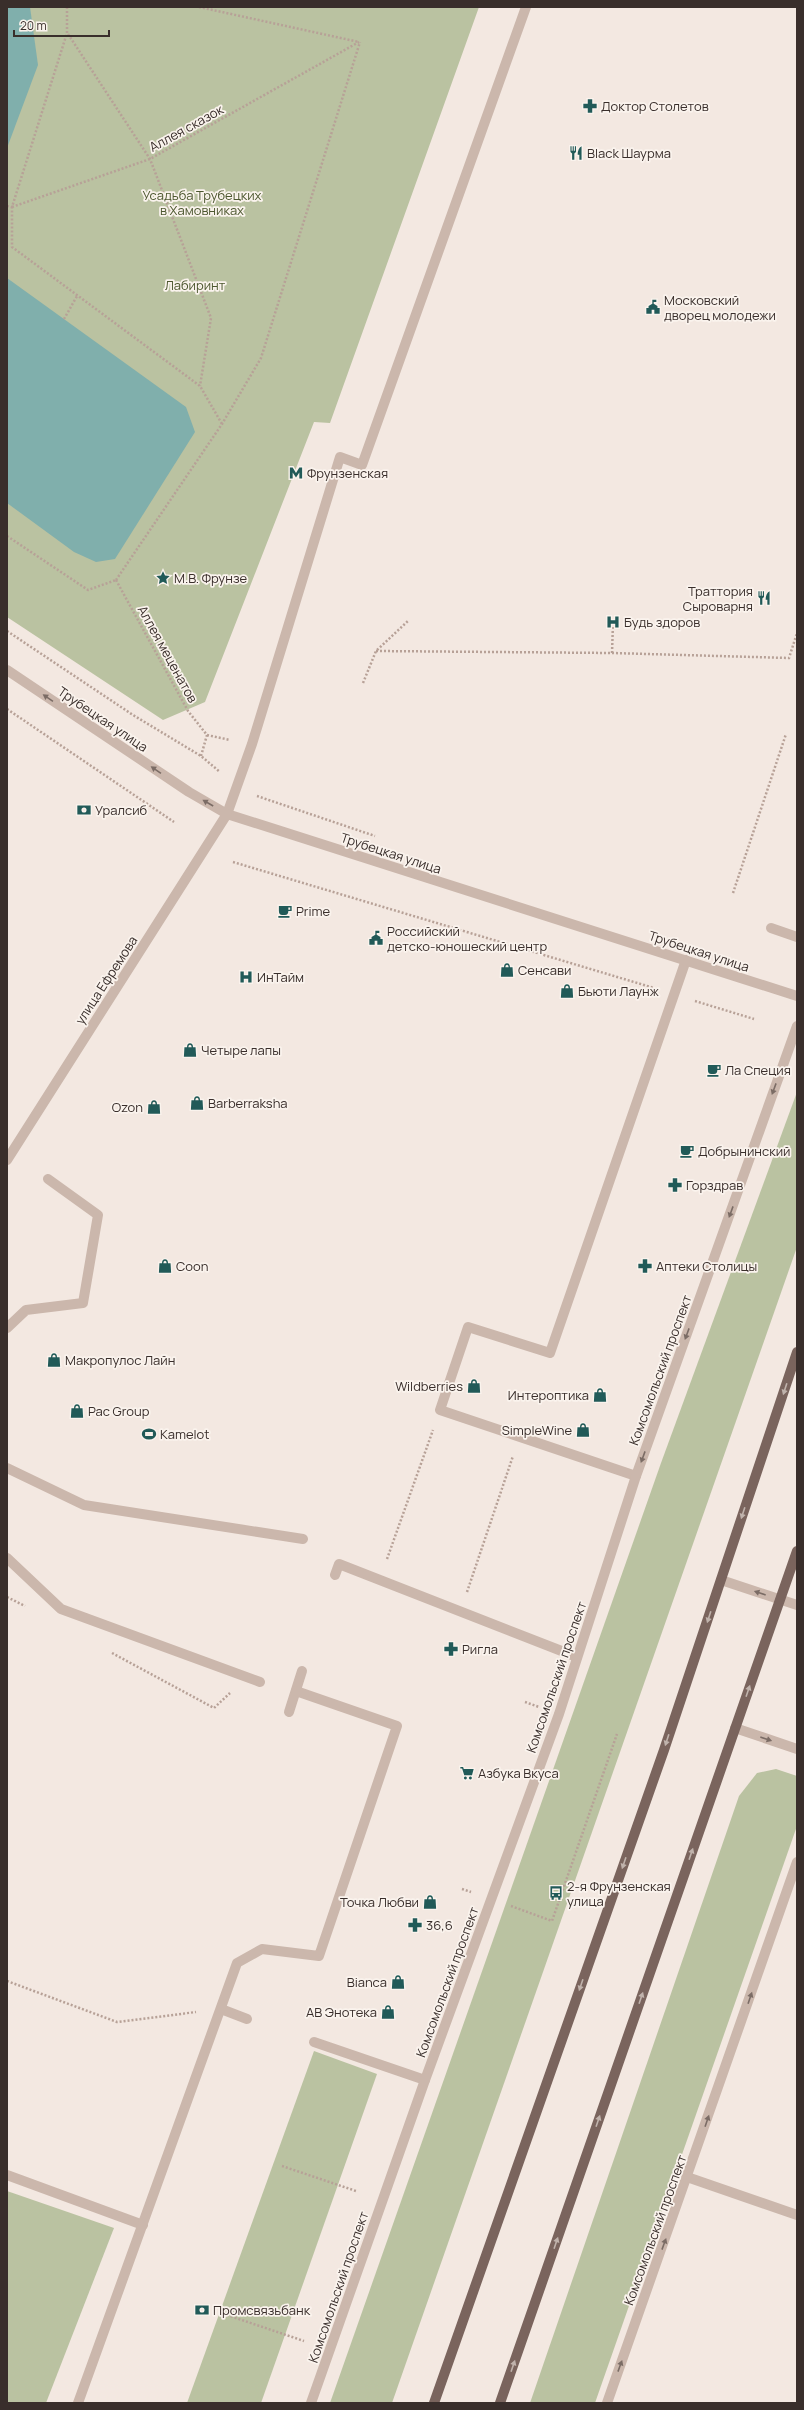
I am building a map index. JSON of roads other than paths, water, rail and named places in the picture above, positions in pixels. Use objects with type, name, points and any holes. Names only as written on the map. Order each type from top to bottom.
[{"type":"main road","points":[[434,2403],[664,1750],[797,1352]]},
{"type":"main road","points":[[500,2403],[797,1551]]},
{"type":"street","name":"улица Ефремова","points":[[7,1160],[227,814],[255,736],[340,457],[362,465],[526,7]]},
{"type":"street","name":"Трубецкая улица","points":[[7,670],[189,792],[227,814],[797,996]]},
{"type":"street","points":[[771,928],[797,937]]},
{"type":"street","points":[[636,1476],[440,1410],[468,1327],[550,1353],[686,960]]},
{"type":"street","name":"Комсомольский проспект","points":[[312,2403],[425,2080],[559,1714],[636,1476],[797,1026]]},
{"type":"street","points":[[7,1328],[26,1310],[83,1303],[98,1215],[48,1179]]},
{"type":"street","points":[[7,1468],[84,1505],[303,1539]]},
{"type":"street","points":[[7,1558],[61,1609],[260,1682]]},
{"type":"street","points":[[335,1575],[339,1564],[577,1657]]},
{"type":"street","points":[[721,1580],[797,1605]]},
{"type":"street","points":[[288,1712],[302,1671]]},
{"type":"street","points":[[78,2403],[237,1963],[262,1949],[319,1956],[397,1726],[296,1691]]},
{"type":"street","points":[[735,1728],[797,1749]]},
{"type":"street","name":"Комсомольский проспект","points":[[607,2403],[688,2177],[797,1862]]},
{"type":"street","points":[[220,2009],[247,2019]]},
{"type":"street","points":[[314,2042],[425,2080]]},
{"type":"street","points":[[7,2175],[142,2226]]},
{"type":"street","points":[[688,2177],[797,2216]]},
{"type":"water","points":[[7,7],[30,7],[38,65],[7,148]]},
{"type":"water","points":[[7,278],[186,407],[195,432],[115,559],[96,562],[74,552],[7,503]]},
{"type":"place","name":"Доктор Столетов","points":[[590,106]]},
{"type":"place","name":"Black Шаурма","points":[[576,153]]},
{"type":"place","name":"Московский дворец молодежи","points":[[653,307]]},
{"type":"place","name":"Фрунзенская","points":[[296,473]]},
{"type":"place","name":"М.В. Фрунзе","points":[[163,578]]},
{"type":"place","name":"Траттория Сыроварня","points":[[764,598]]},
{"type":"place","name":"Будь здоров","points":[[613,622]]},
{"type":"place","name":"Уралсиб","points":[[84,810]]},
{"type":"place","name":"Prime","points":[[285,911]]},
{"type":"place","name":"Российский детско-юношеский центр","points":[[376,938]]},
{"type":"place","name":"Сенсави","points":[[507,970]]},
{"type":"place","name":"ИнТайм","points":[[246,977]]},
{"type":"place","name":"Бьюти Лаунж","points":[[567,991]]},
{"type":"place","name":"Четыре лапы","points":[[190,1050]]},
{"type":"place","name":"Ла Специя","points":[[714,1070]]},
{"type":"place","name":"Barberraksha","points":[[197,1103]]},
{"type":"place","name":"Ozon","points":[[154,1107]]},
{"type":"place","name":"Добрынинский","points":[[687,1151]]},
{"type":"place","name":"Горздрав","points":[[675,1185]]},
{"type":"place","name":"Coon","points":[[165,1266]]},
{"type":"place","name":"Аптеки Столицы","points":[[645,1266]]},
{"type":"place","name":"Макропулос Лайн","points":[[54,1360]]},
{"type":"place","name":"Wildberries","points":[[474,1386]]},
{"type":"place","name":"Интероптика","points":[[600,1395]]},
{"type":"place","name":"Pac Group","points":[[77,1411]]},
{"type":"place","name":"SimpleWine","points":[[583,1430]]},
{"type":"place","name":"Kamelot","points":[[149,1434]]},
{"type":"place","name":"Ригла","points":[[451,1649]]},
{"type":"place","name":"Азбука Вкуса","points":[[467,1773]]},
{"type":"place","name":"2-я Фрунзенская улица","points":[[556,1893]]},
{"type":"place","name":"Точка Любви","points":[[430,1902]]},
{"type":"place","name":"36,6","points":[[415,1925]]},
{"type":"place","name":"Bianca","points":[[398,1982]]},
{"type":"place","name":"АВ Энотека","points":[[388,2012]]},
{"type":"place","name":"Промсвязьбанк","points":[[202,2310]]},
{"type":"park label","name":"Усадьба Трубецких в Хамовниках","points":[[202,202]]},
{"type":"park label","name":"Лабиринт","points":[[195,285]]}]
